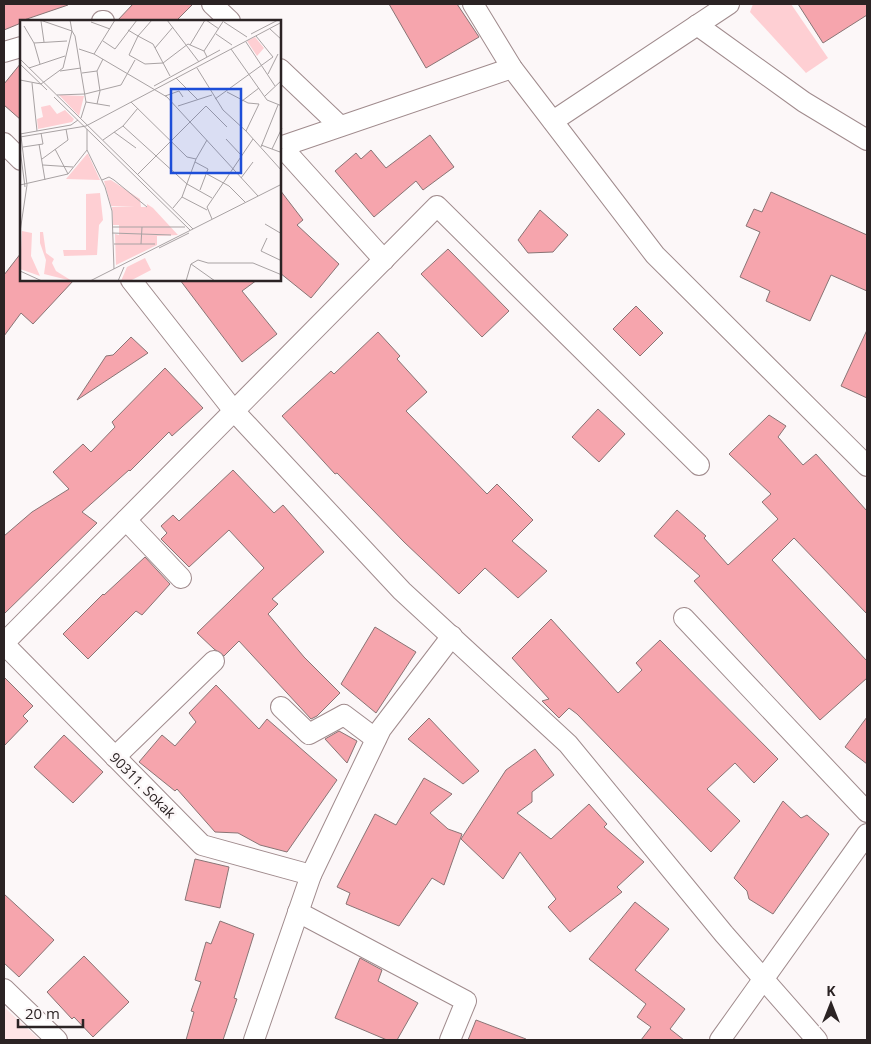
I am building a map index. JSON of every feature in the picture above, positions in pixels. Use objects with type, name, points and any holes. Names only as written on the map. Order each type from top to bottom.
[{"type":"street","points":[[212,4],[229,20]]},
{"type":"street","points":[[473,4],[512,68],[655,255],[867,466]]},
{"type":"street","points":[[553,121],[729,4]]},
{"type":"street","points":[[697,26],[804,102],[867,140]]},
{"type":"street","points":[[4,52],[20,47]]},
{"type":"street","points":[[384,260],[281,146],[512,68]]},
{"type":"street","points":[[281,70],[340,126]]},
{"type":"street","points":[[4,143],[20,159]]},
{"type":"street","points":[[4,644],[437,206],[699,465]]},
{"type":"street","points":[[131,281],[234,411],[402,591],[568,744],[817,1040]]},
{"type":"street","points":[[126,520],[181,578]]},
{"type":"street","points":[[684,618],[867,812]]},
{"type":"street","points":[[254,1040],[311,875],[380,729],[452,636]]},
{"type":"street","name":"90311. Sokak","points":[[4,644],[202,845],[311,875]]},
{"type":"street","points":[[115,757],[214,661]]},
{"type":"street","points":[[281,707],[309,734],[344,715],[376,739]]},
{"type":"street","points":[[720,1040],[867,834]]},
{"type":"street","points":[[298,912],[466,1001],[450,1040]]},
{"type":"street","points":[[4,989],[57,1040]]},
{"type":"shaded area","points":[[753,4],[791,4],[828,58],[806,73],[750,12]]},
{"type":"shaded area","points":[[4,1007],[40,1040],[4,1040]]},
{"type":"building","points":[[4,4],[68,4],[20,20],[20,23],[4,30]]},
{"type":"building","points":[[133,4],[193,4],[177,20],[118,20]]},
{"type":"building","points":[[389,4],[457,4],[479,37],[426,68]]},
{"type":"building","points":[[798,4],[867,4],[867,15],[823,43]]},
{"type":"building","points":[[20,64],[20,119],[4,105],[4,84]]},
{"type":"building","points":[[430,135],[454,167],[423,190],[416,181],[374,217],[335,171],[356,153],[361,159],[371,150],[386,168]]},
{"type":"building","points":[[281,191],[303,220],[297,225],[339,264],[311,298],[281,274]]},
{"type":"building","points":[[771,192],[867,235],[867,291],[831,275],[810,321],[766,301],[770,291],[740,277],[760,232],[746,226],[754,209],[762,212]]},
{"type":"building","points":[[540,210],[568,235],[553,252],[528,253],[518,240]]},
{"type":"building","points":[[448,249],[509,311],[482,337],[421,274]]},
{"type":"building","points":[[20,254],[20,281],[73,281],[33,324],[21,313],[4,336],[4,275]]},
{"type":"building","points":[[181,281],[256,281],[242,291],[277,334],[242,362]]},
{"type":"building","points":[[636,306],[663,333],[640,356],[613,329]]},
{"type":"building","points":[[867,330],[867,398],[841,386]]},
{"type":"building","points":[[378,332],[400,356],[397,359],[427,392],[406,411],[487,494],[497,484],[533,520],[512,541],[547,571],[518,598],[485,568],[459,594],[404,542],[337,473],[335,474],[282,416],[331,371],[334,374]]},
{"type":"building","points":[[131,337],[148,353],[77,400],[106,356],[113,355]]},
{"type":"building","points":[[165,368],[203,408],[172,436],[169,432],[130,471],[82,512],[97,523],[4,614],[4,536],[32,512],[69,489],[53,472],[83,444],[91,452],[115,427],[112,422]]},
{"type":"building","points":[[598,409],[625,434],[599,462],[572,437]]},
{"type":"building","points":[[769,415],[786,426],[778,437],[803,465],[816,454],[867,511],[867,614],[794,538],[772,560],[867,661],[867,678],[820,720],[694,581],[700,576],[654,536],[677,510],[706,536],[704,538],[728,565],[778,519],[762,502],[771,494],[729,454]]},
{"type":"building","points":[[233,470],[274,513],[283,505],[324,552],[272,599],[278,604],[268,614],[304,657],[340,693],[317,716],[311,719],[239,641],[224,656],[197,633],[264,568],[229,530],[189,567],[161,539],[167,533],[161,526],[173,515],[179,521]]},
{"type":"building","points":[[145,557],[170,584],[142,615],[136,611],[88,659],[63,634],[103,594]]},
{"type":"building","points":[[551,619],[618,693],[642,670],[636,663],[660,640],[778,759],[754,783],[735,763],[707,789],[740,821],[711,852],[577,714],[569,708],[559,718],[542,701],[549,699],[512,658]]},
{"type":"building","points":[[375,627],[416,652],[376,713],[341,684]]},
{"type":"building","points":[[4,677],[33,706],[23,716],[28,721],[4,746]]},
{"type":"building","points":[[216,685],[259,729],[267,719],[337,780],[287,852],[260,845],[238,833],[215,832],[177,789],[175,791],[139,762],[162,735],[175,746],[196,722],[189,713]]},
{"type":"building","points":[[867,717],[867,764],[845,747]]},
{"type":"building","points":[[429,718],[479,771],[463,784],[408,739]]},
{"type":"building","points":[[339,731],[357,741],[347,763],[325,739]]},
{"type":"building","points":[[64,735],[103,772],[73,803],[34,767]]},
{"type":"building","points":[[535,749],[554,775],[532,792],[532,802],[517,813],[551,839],[589,804],[607,824],[604,827],[644,862],[617,887],[622,892],[570,932],[548,907],[556,899],[520,852],[503,879],[461,839],[506,770]]},
{"type":"building","points":[[424,778],[452,794],[430,813],[448,829],[462,834],[444,885],[432,878],[399,926],[346,904],[350,893],[337,887],[375,814],[396,825]]},
{"type":"building","points":[[783,801],[801,818],[807,815],[829,834],[773,914],[749,899],[747,891],[734,878]]},
{"type":"building","points":[[195,859],[229,867],[220,908],[185,900]]},
{"type":"building","points":[[4,894],[54,940],[19,977],[4,963]]},
{"type":"building","points":[[635,902],[669,929],[635,970],[685,1009],[670,1029],[684,1040],[641,1040],[651,1027],[637,1017],[646,1004],[589,959]]},
{"type":"building","points":[[220,921],[254,934],[234,998],[237,999],[223,1040],[186,1040],[194,1012],[191,1011],[201,982],[195,980],[206,942],[211,944]]},
{"type":"building","points":[[84,956],[129,1002],[93,1037],[74,1017],[72,1019],[47,992]]},
{"type":"building","points":[[360,958],[382,970],[378,981],[418,1003],[397,1040],[387,1040],[335,1018]]},
{"type":"building","points":[[476,1020],[526,1039],[468,1040]]}]
